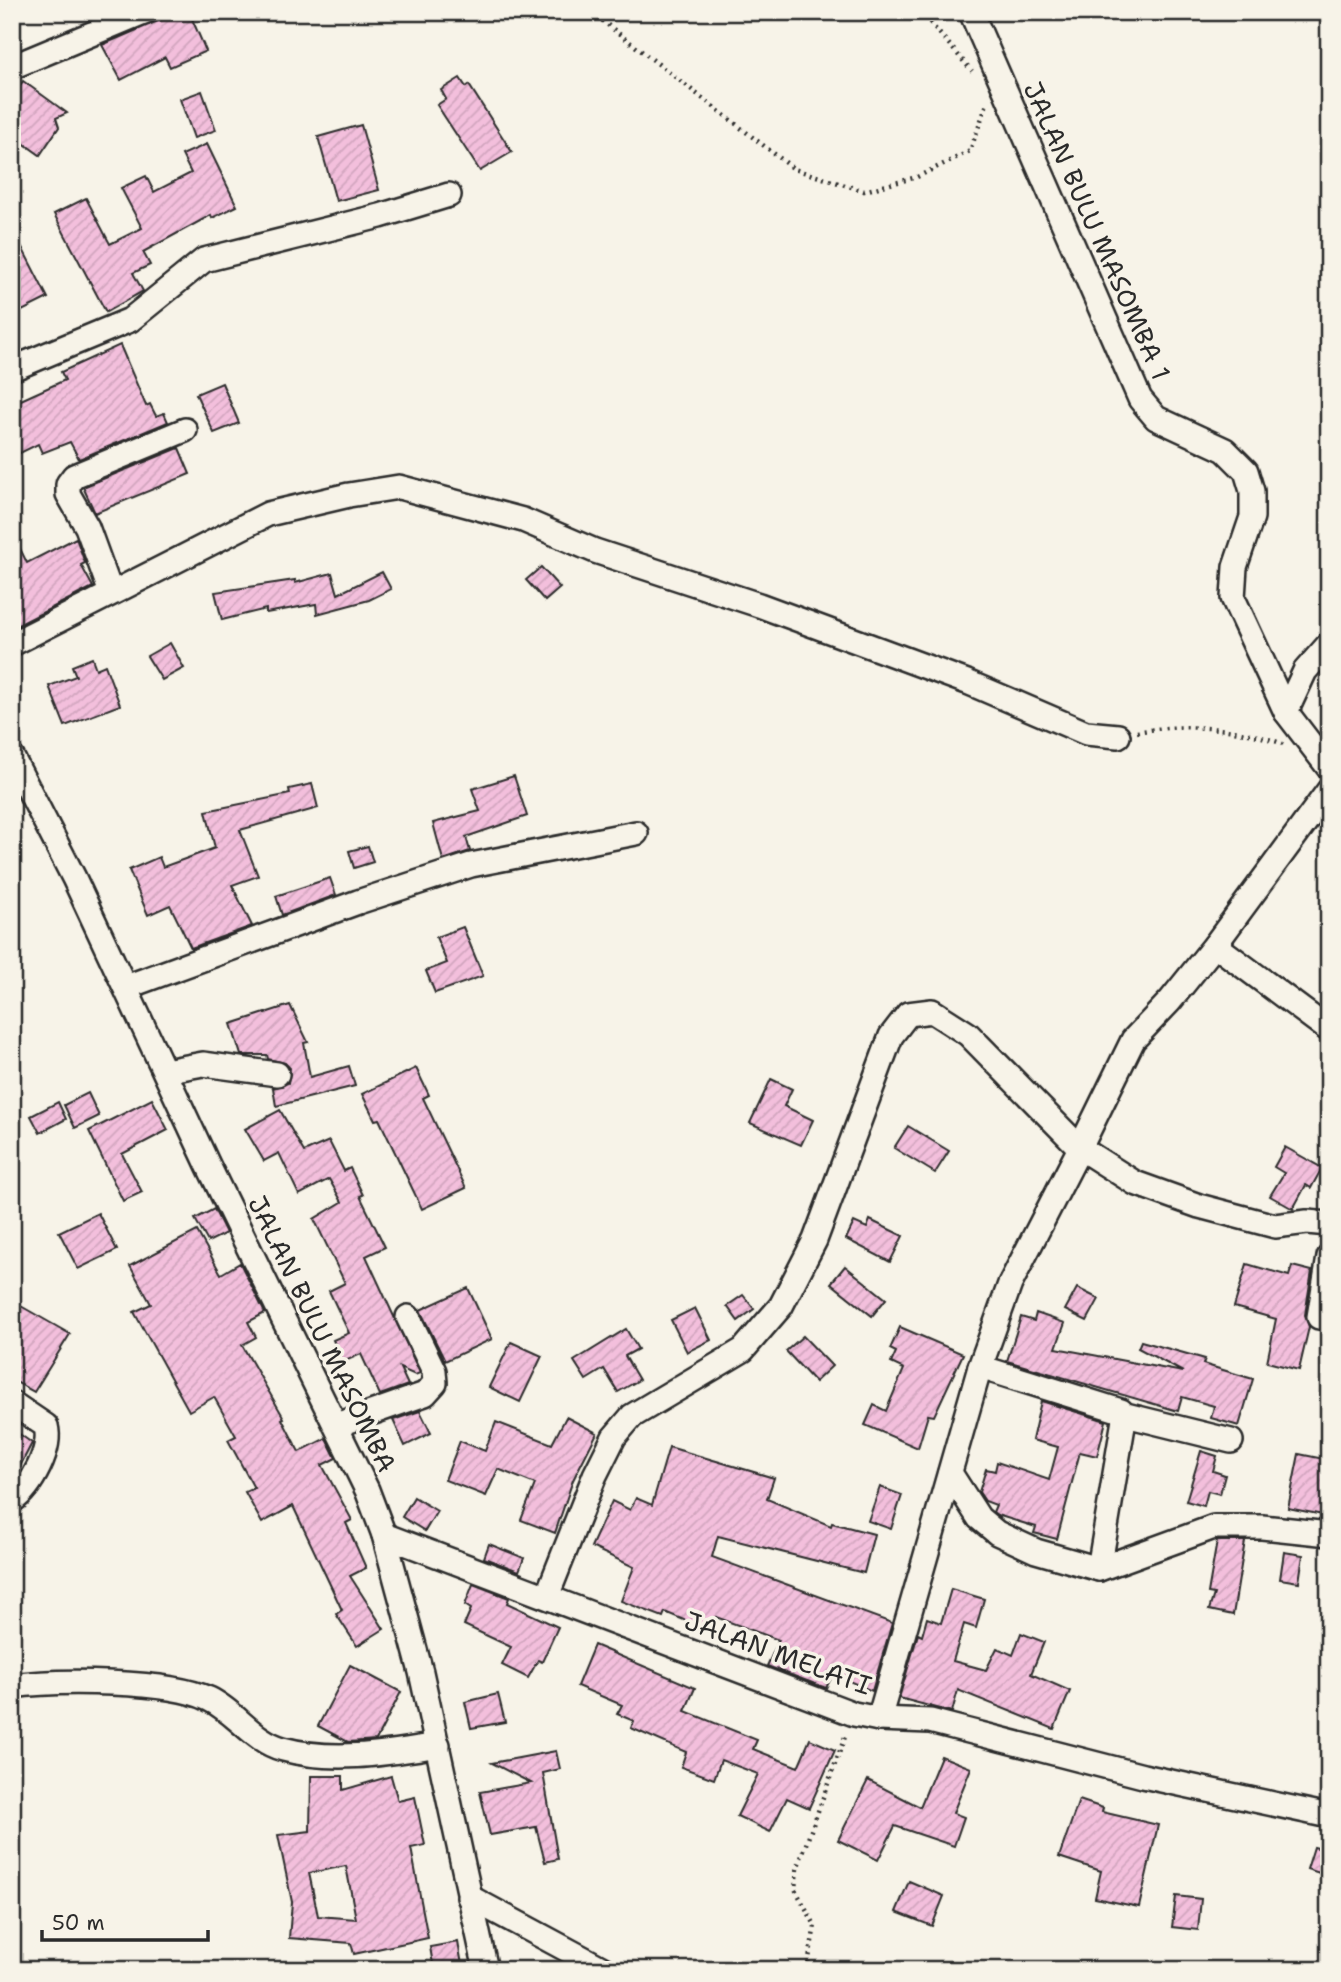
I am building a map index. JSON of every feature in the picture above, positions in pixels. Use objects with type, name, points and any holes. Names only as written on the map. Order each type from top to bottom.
[{"type":"street","points":[[12,67],[144,12]]},
{"type":"street","name":"JALAN BULU MASOMBA 1","points":[[971,12],[1140,399],[1156,418],[1225,450],[1246,471],[1252,491],[1252,517],[1235,567],[1233,598],[1286,712],[1329,768]]},
{"type":"street","points":[[12,369],[130,320],[204,260],[380,216],[449,195]]},
{"type":"street","points":[[111,593],[87,527],[68,494],[68,484],[74,476],[185,430]]},
{"type":"street","points":[[12,644],[268,514],[349,495],[399,487],[523,520],[595,551],[759,605],[967,682],[1086,733],[1118,736]]},
{"type":"street","points":[[1286,712],[1305,671],[1329,644]]},
{"type":"street","name":"JALAN BULU MASOMBA","points":[[12,757],[337,1425],[384,1535],[438,1745],[486,1970]]},
{"type":"street","points":[[879,1719],[980,1367],[1010,1284],[1133,1040],[1170,1001],[1215,945],[1329,790]]},
{"type":"street","points":[[126,987],[358,902],[471,865],[636,833]]},
{"type":"street","points":[[1215,945],[1329,1030]]},
{"type":"street","points":[[547,1596],[595,1475],[623,1426],[648,1405],[743,1350],[781,1306],[815,1240],[891,1036],[908,1014],[932,1011],[968,1034],[1080,1148],[1135,1183],[1199,1206],[1275,1226],[1307,1222],[1329,1224]]},
{"type":"street","points":[[165,1071],[203,1064],[277,1074]]},
{"type":"street","points":[[1319,1317],[1329,1257]]},
{"type":"street","points":[[337,1425],[425,1394],[435,1383],[434,1371],[408,1317]]},
{"type":"street","points":[[980,1367],[1118,1409],[1122,1414],[1231,1441]]},
{"type":"street","points":[[12,1403],[46,1426],[49,1439],[44,1454],[20,1496],[12,1501]]},
{"type":"street","points":[[1099,1569],[1122,1414]]},
{"type":"street","points":[[950,1473],[979,1518],[997,1533],[1037,1551],[1099,1569],[1214,1527],[1228,1525],[1329,1534]]},
{"type":"street","name":"JALAN MELATI","points":[[384,1535],[854,1713],[879,1719],[929,1721],[1143,1776],[1329,1816]]},
{"type":"street","points":[[12,1686],[48,1681],[180,1690],[210,1699],[267,1744],[301,1753],[368,1756],[438,1745]]},
{"type":"street","points":[[469,1897],[605,1970]]},
{"type":"path","points":[[591,12],[794,169],[864,191],[917,177],[970,151],[997,74]]},
{"type":"path","points":[[921,12],[973,72]]},
{"type":"path","points":[[929,21],[937,12]]},
{"type":"path","points":[[1118,736],[1158,728],[1213,730],[1257,734],[1290,747]]},
{"type":"path","points":[[807,1970],[815,1925],[794,1889],[797,1870],[854,1713]]},
{"type":"building","points":[[179,12],[189,12],[206,51],[170,67],[165,57],[121,80],[102,45]]},
{"type":"building","points":[[460,78],[466,87],[469,85],[512,152],[480,171],[437,105],[446,99],[441,90]]},
{"type":"building","points":[[23,81],[67,113],[56,118],[59,127],[40,155],[12,135],[12,96]]},
{"type":"building","points":[[202,91],[216,130],[194,138],[180,99]]},
{"type":"building","points":[[361,125],[379,190],[336,201],[318,137]]},
{"type":"building","points":[[207,144],[237,206],[212,218],[211,215],[143,252],[150,265],[133,273],[143,291],[106,312],[54,214],[86,198],[110,244],[142,228],[121,188],[146,176],[154,192],[191,173],[182,155]]},
{"type":"building","points":[[12,228],[48,298],[12,316]]},
{"type":"building","points":[[120,345],[146,406],[150,404],[156,416],[164,413],[168,422],[79,459],[70,442],[42,453],[38,444],[12,457],[12,404],[65,380],[61,372]]},
{"type":"building","points":[[222,383],[239,423],[214,433],[196,394]]},
{"type":"building","points":[[179,448],[190,474],[95,513],[83,487]]},
{"type":"building","points":[[12,532],[27,563],[76,538],[85,563],[81,565],[93,587],[12,628]]},
{"type":"building","points":[[541,567],[560,588],[545,601],[526,580]]},
{"type":"building","points":[[382,572],[391,589],[369,600],[317,614],[316,604],[266,613],[266,609],[222,620],[215,592],[295,580],[295,583],[332,573],[338,594]]},
{"type":"building","points":[[170,643],[184,668],[162,680],[147,656]]},
{"type":"building","points":[[92,658],[96,669],[105,665],[120,705],[65,726],[49,686],[76,676],[72,666]]},
{"type":"building","points":[[514,776],[527,816],[466,837],[470,851],[443,860],[433,823],[480,811],[472,789]]},
{"type":"building","points":[[312,784],[318,808],[240,830],[258,876],[232,885],[252,926],[191,948],[170,905],[148,915],[129,870],[159,857],[163,867],[215,848],[206,811],[290,794],[289,789]]},
{"type":"building","points":[[368,846],[373,862],[354,868],[349,851]]},
{"type":"building","points":[[330,878],[336,895],[282,915],[276,896]]},
{"type":"building","points":[[463,927],[483,976],[435,993],[426,971],[447,963],[436,937]]},
{"type":"building","points":[[290,1005],[308,1042],[304,1043],[310,1077],[349,1066],[355,1086],[276,1106],[273,1088],[288,1083],[290,1068],[285,1063],[268,1059],[267,1055],[241,1055],[231,1024]]},
{"type":"building","points":[[416,1068],[429,1095],[423,1098],[466,1188],[422,1209],[379,1119],[375,1120],[362,1094]]},
{"type":"building","points":[[771,1079],[792,1089],[784,1106],[813,1120],[801,1145],[750,1123]]},
{"type":"building","points":[[88,1093],[99,1116],[75,1128],[64,1105]]},
{"type":"building","points":[[152,1099],[168,1130],[122,1154],[142,1192],[123,1201],[89,1131]]},
{"type":"building","points":[[58,1102],[66,1119],[40,1133],[31,1116]]},
{"type":"building","points":[[280,1110],[304,1152],[329,1141],[344,1171],[350,1168],[363,1195],[360,1196],[385,1247],[366,1256],[420,1373],[415,1375],[400,1368],[408,1385],[380,1395],[361,1354],[343,1362],[333,1340],[349,1333],[329,1291],[345,1283],[314,1219],[342,1202],[329,1179],[299,1195],[279,1153],[264,1161],[245,1129]]},
{"type":"building","points":[[908,1126],[949,1151],[935,1173],[894,1148]]},
{"type":"building","points":[[1285,1147],[1322,1168],[1311,1188],[1306,1185],[1293,1209],[1270,1196],[1284,1173],[1274,1167]]},
{"type":"building","points":[[214,1209],[226,1233],[208,1242],[195,1219]]},
{"type":"building","points":[[98,1213],[117,1250],[78,1269],[59,1232]]},
{"type":"building","points":[[870,1220],[903,1236],[890,1262],[846,1239],[854,1222],[867,1228]]},
{"type":"building","points":[[197,1231],[221,1274],[240,1263],[265,1313],[248,1322],[256,1337],[242,1345],[284,1418],[282,1419],[299,1452],[326,1438],[336,1458],[322,1465],[352,1520],[346,1523],[366,1568],[350,1576],[384,1629],[357,1646],[336,1614],[342,1610],[293,1506],[262,1523],[245,1492],[254,1488],[228,1440],[236,1436],[214,1397],[189,1411],[134,1312],[151,1304],[130,1266]]},
{"type":"building","points":[[1247,1264],[1289,1276],[1292,1266],[1312,1271],[1305,1315],[1309,1327],[1299,1370],[1267,1362],[1276,1319],[1234,1307]]},
{"type":"building","points":[[845,1266],[886,1299],[872,1316],[831,1283]]},
{"type":"building","points":[[468,1288],[492,1339],[445,1361],[420,1310]]},
{"type":"building","points":[[1077,1288],[1099,1299],[1087,1321],[1065,1310]]},
{"type":"building","points":[[743,1295],[754,1309],[738,1321],[727,1306]]},
{"type":"building","points":[[12,1301],[70,1334],[34,1392],[12,1380]]},
{"type":"building","points":[[695,1308],[711,1340],[687,1352],[671,1320]]},
{"type":"building","points":[[1036,1313],[1065,1323],[1056,1348],[1183,1372],[1138,1348],[1141,1341],[1205,1359],[1203,1364],[1253,1379],[1239,1426],[1211,1418],[1214,1406],[1182,1397],[1178,1411],[1007,1361],[1021,1317],[1034,1321]]},
{"type":"building","points":[[900,1327],[963,1354],[934,1416],[928,1415],[918,1448],[865,1425],[874,1405],[886,1411],[904,1369],[891,1363],[896,1352],[890,1349]]},
{"type":"building","points":[[626,1329],[638,1349],[625,1356],[639,1380],[618,1392],[604,1369],[586,1380],[574,1361]]},
{"type":"building","points":[[803,1336],[832,1366],[815,1382],[786,1351]]},
{"type":"building","points":[[511,1342],[542,1356],[520,1402],[489,1387]]},
{"type":"building","points":[[1041,1401],[1106,1421],[1097,1456],[1080,1452],[1057,1539],[1034,1533],[1036,1527],[997,1515],[993,1512],[996,1505],[985,1501],[979,1492],[986,1469],[995,1471],[997,1462],[1049,1480],[1058,1447],[1032,1440]]},
{"type":"building","points":[[420,1411],[431,1433],[405,1446],[393,1420]]},
{"type":"building","points":[[566,1417],[597,1433],[573,1480],[555,1533],[521,1520],[535,1484],[498,1469],[486,1496],[445,1480],[460,1441],[485,1451],[496,1422],[552,1444]]},
{"type":"building","points":[[18,1433],[32,1443],[12,1482],[12,1443]]},
{"type":"building","points":[[669,1447],[774,1478],[767,1499],[831,1526],[832,1523],[874,1534],[864,1573],[718,1536],[712,1557],[892,1623],[872,1691],[833,1674],[826,1688],[767,1666],[779,1640],[716,1617],[710,1631],[665,1612],[663,1617],[621,1601],[634,1567],[591,1547],[612,1501],[630,1510],[636,1498],[652,1505]]},
{"type":"building","points":[[1201,1451],[1217,1456],[1213,1471],[1225,1475],[1220,1494],[1208,1491],[1204,1506],[1186,1501]]},
{"type":"building","points":[[1299,1454],[1329,1460],[1329,1486],[1323,1515],[1288,1508]]},
{"type":"building","points":[[880,1487],[902,1495],[891,1529],[868,1521]]},
{"type":"building","points":[[414,1497],[437,1511],[425,1531],[402,1517]]},
{"type":"building","points":[[1217,1541],[1245,1541],[1233,1615],[1209,1610],[1214,1594],[1208,1593]]},
{"type":"building","points":[[489,1544],[524,1558],[519,1571],[484,1558]]},
{"type":"building","points":[[1284,1552],[1303,1555],[1299,1582],[1280,1579]]},
{"type":"building","points":[[473,1584],[509,1598],[507,1603],[558,1627],[542,1662],[538,1660],[528,1678],[502,1665],[511,1647],[464,1625],[471,1609],[465,1605]]},
{"type":"building","points":[[951,1589],[984,1599],[976,1628],[964,1624],[953,1661],[986,1670],[997,1648],[1013,1655],[1021,1633],[1044,1642],[1031,1674],[1070,1691],[1054,1729],[958,1690],[952,1712],[899,1698],[918,1634],[922,1636],[927,1618],[941,1623]]},
{"type":"building","points":[[594,1645],[695,1688],[685,1711],[757,1740],[753,1749],[798,1767],[810,1739],[835,1750],[809,1808],[787,1798],[770,1832],[737,1816],[758,1774],[721,1760],[714,1779],[681,1767],[686,1752],[631,1728],[634,1721],[617,1714],[622,1705],[577,1686]]},
{"type":"building","points":[[350,1665],[401,1692],[376,1740],[348,1742],[318,1726]]},
{"type":"building","points":[[498,1694],[505,1722],[471,1728],[465,1702]]},
{"type":"building","points":[[556,1751],[560,1769],[543,1773],[558,1859],[545,1862],[536,1827],[490,1835],[480,1792],[531,1783],[492,1763]]},
{"type":"building","points":[[941,1756],[971,1768],[953,1813],[964,1817],[954,1846],[895,1826],[878,1860],[838,1840],[868,1780],[920,1807]]},
{"type":"building","points":[[311,1776],[343,1776],[343,1790],[391,1776],[398,1801],[415,1797],[425,1845],[411,1848],[428,1938],[354,1954],[351,1943],[289,1938],[292,1902],[278,1835],[310,1831]],"holes":[[[346,1866],[356,1919],[318,1916],[309,1873]]]},
{"type":"building","points":[[1079,1800],[1103,1808],[1102,1812],[1158,1825],[1139,1907],[1095,1898],[1101,1871],[1059,1857]]},
{"type":"building","points":[[1314,1847],[1329,1851],[1329,1876],[1307,1869]]},
{"type":"building","points":[[909,1881],[944,1896],[932,1926],[896,1912]]},
{"type":"building","points":[[1176,1896],[1201,1899],[1198,1930],[1172,1927]]},
{"type":"building","points":[[458,1942],[462,1965],[434,1970],[430,1947]]}]
